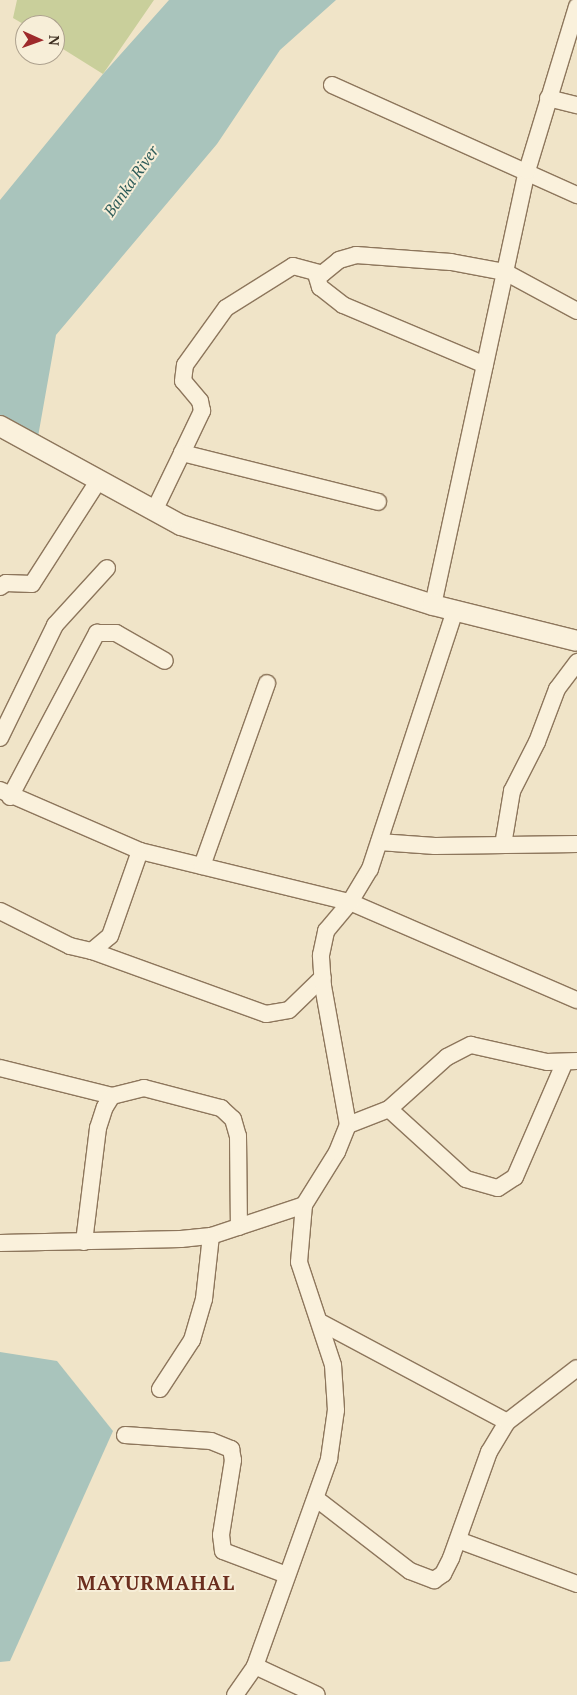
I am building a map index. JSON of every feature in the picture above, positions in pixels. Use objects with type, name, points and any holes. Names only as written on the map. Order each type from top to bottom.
[{"type":"street","points":[[433,605],[527,171],[577,6]]},
{"type":"street","points":[[332,85],[577,195]]},
{"type":"street","points":[[548,98],[577,105]]},
{"type":"street","points":[[316,274],[338,260],[356,255],[410,257],[505,272],[577,311]]},
{"type":"street","points":[[154,511],[202,410],[182,374],[213,323],[250,290],[293,266],[304,266],[316,274],[320,287],[343,305],[485,365]]},
{"type":"street","points":[[0,426],[36,448],[154,511],[239,546],[433,605],[577,641]]},
{"type":"street","points":[[182,453],[378,502]]},
{"type":"street","points":[[0,587],[6,583],[32,584],[98,481]]},
{"type":"street","points":[[0,738],[55,625],[107,568]]},
{"type":"street","points":[[235,1695],[255,1666],[287,1575],[318,1500],[329,1459],[336,1410],[333,1364],[299,1262],[304,1205],[337,1152],[348,1125],[320,955],[326,931],[350,902],[370,869],[455,611]]},
{"type":"street","points":[[165,661],[116,633],[97,633],[5,794],[140,851],[350,902],[577,1000]]},
{"type":"street","points":[[503,845],[512,791],[537,742],[557,689],[577,662]]},
{"type":"street","points":[[202,866],[267,683]]},
{"type":"street","points":[[379,842],[435,846],[577,844]]},
{"type":"street","points":[[92,951],[110,936],[140,851]]},
{"type":"street","points":[[0,911],[70,946],[92,951],[266,1014],[289,1010],[323,977]]},
{"type":"street","points":[[348,1125],[389,1109],[447,1057],[471,1045],[570,1063],[515,1177],[498,1188],[466,1179],[389,1109]]},
{"type":"street","points":[[0,1068],[112,1096],[144,1088],[220,1108],[233,1119],[238,1136],[239,1227]]},
{"type":"street","points":[[84,1242],[98,1128],[112,1096]]},
{"type":"street","points":[[0,1243],[84,1242],[211,1236],[304,1205]]},
{"type":"street","points":[[160,1389],[192,1340],[204,1299],[211,1236]]},
{"type":"street","points":[[320,1322],[507,1422]]},
{"type":"street","points":[[318,1500],[425,1579],[434,1580],[443,1574],[458,1540],[489,1452],[507,1422],[577,1368]]},
{"type":"street","points":[[125,1435],[210,1441],[231,1449],[233,1460],[221,1535],[223,1551],[287,1575]]},
{"type":"street","points":[[458,1540],[577,1584]]},
{"type":"street","points":[[255,1666],[317,1695]]},
{"type":"green space","points":[[17,0],[154,0],[103,74],[65,50],[65,15],[15,15],[15,19],[13,18]]},
{"type":"water","name":"Banka River","points":[[169,0],[336,0],[280,50],[217,144],[56,335],[36,448],[0,426],[0,200],[103,74]]},
{"type":"water","points":[[0,1352],[57,1361],[113,1431],[10,1661],[0,1662]]},
{"type":"district","name":"MAYURMAHAL","points":[[156,1582]]}]
